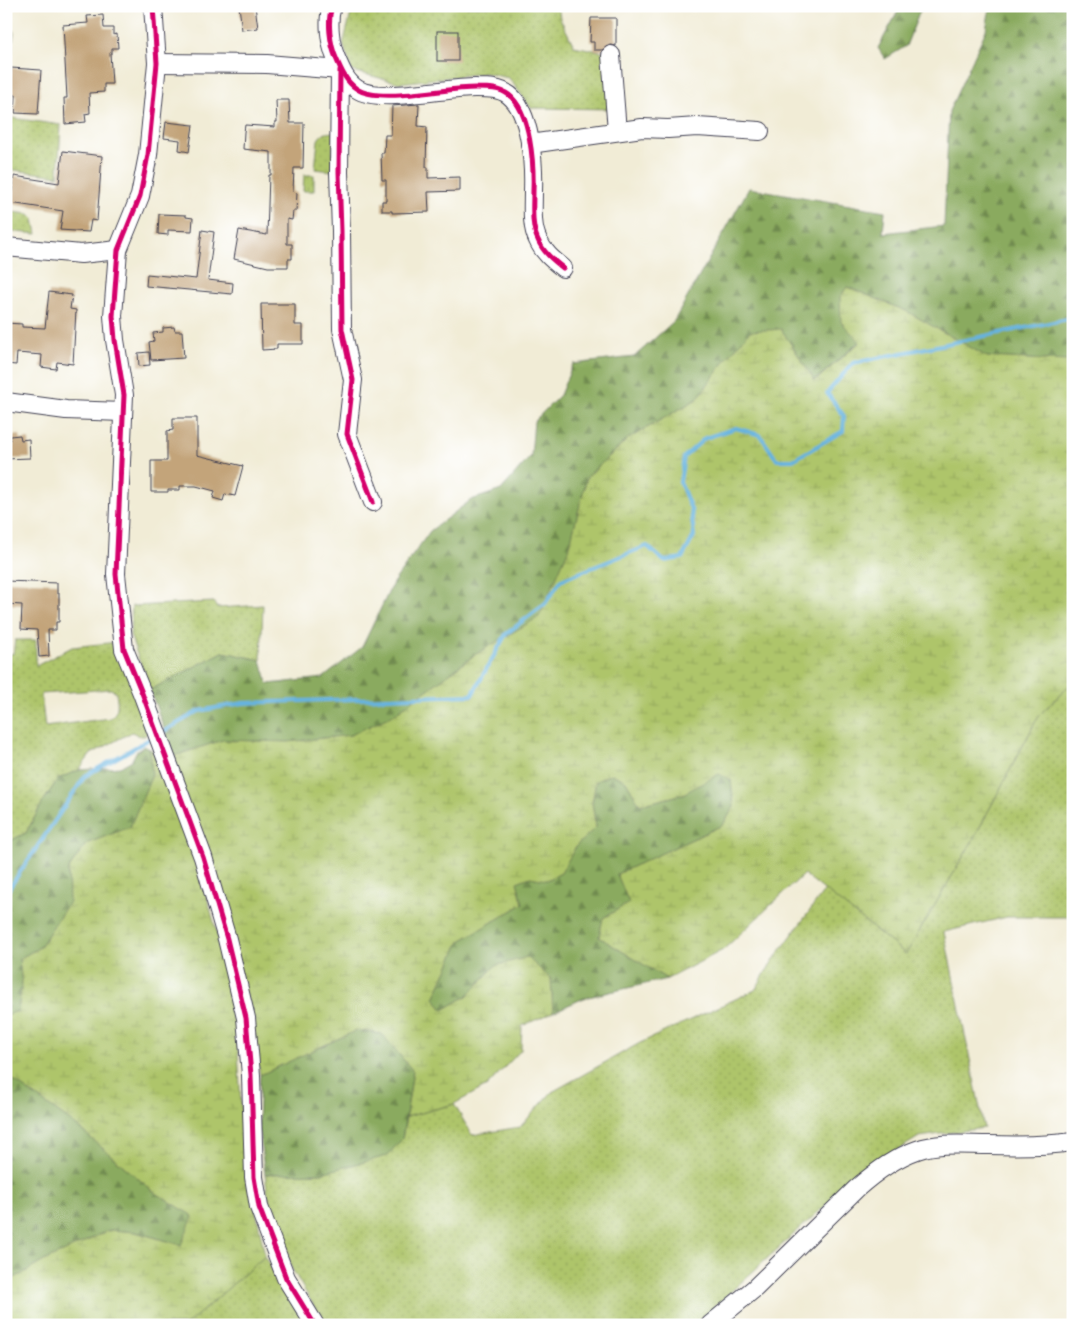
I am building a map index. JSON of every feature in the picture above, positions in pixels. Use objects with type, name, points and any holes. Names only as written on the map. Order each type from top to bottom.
[{"type":"street","points":[[153,6],[157,63],[148,155],[140,196],[118,250],[113,316],[114,340],[124,395],[116,574],[120,618],[124,649],[203,857],[227,939],[246,1018],[251,1075],[254,1177],[259,1207],[286,1278],[314,1325]]},
{"type":"street","points":[[332,6],[330,11],[331,36],[334,53],[340,70],[347,81],[358,90],[377,95],[465,88],[490,88],[501,90],[510,95],[522,112],[528,128],[534,190],[532,211],[537,239],[548,255],[563,268]]},
{"type":"street","points":[[611,55],[617,131]]},
{"type":"street","points":[[157,63],[267,64],[340,70]]},
{"type":"street","points":[[340,70],[339,172],[342,329],[353,380],[347,434],[373,502]]},
{"type":"street","points":[[530,144],[642,128],[697,127],[760,132]]},
{"type":"street","points":[[6,247],[80,254],[118,250]]},
{"type":"street","points":[[6,402],[66,410],[123,412]]},
{"type":"street","points":[[710,1325],[755,1288],[856,1189],[890,1163],[917,1150],[944,1144],[1043,1146],[1073,1142]]},
{"type":"green space","points":[[353,6],[558,6],[560,18],[574,46],[619,55],[620,109],[531,108],[509,78],[485,73],[400,83],[352,71],[343,44]]},
{"type":"green space","points":[[901,6],[922,6],[906,46],[885,59],[878,48]]},
{"type":"green space","points":[[990,6],[1073,6],[1073,357],[1067,361],[987,357],[906,311],[847,287],[860,341],[814,381],[781,329],[728,357],[697,399],[628,439],[587,477],[569,548],[540,617],[476,654],[393,715],[351,735],[288,742],[223,740],[174,756],[150,690],[223,652],[261,660],[268,684],[323,678],[362,647],[393,583],[430,531],[471,500],[501,490],[531,456],[534,421],[560,395],[573,364],[634,357],[674,321],[749,188],[885,211],[883,233],[944,226],[949,111],[986,30]]},
{"type":"green space","points":[[6,11],[14,33],[11,59],[6,60]]},
{"type":"green space","points":[[6,112],[12,118],[61,125],[58,176],[6,169]]},
{"type":"green space","points":[[333,132],[332,171],[315,169],[318,140],[322,135]]},
{"type":"green space","points":[[304,175],[314,175],[314,191],[303,191]]},
{"type":"green space","points":[[11,212],[29,214],[34,219],[37,234],[6,231],[6,218]]},
{"type":"green space","points":[[847,287],[906,311],[987,357],[1067,361],[1073,357],[1073,682],[1039,715],[973,840],[906,954],[804,874],[723,950],[667,979],[599,937],[603,918],[629,903],[617,874],[723,825],[734,807],[731,780],[719,774],[683,794],[640,805],[626,781],[612,774],[596,781],[592,803],[596,827],[576,846],[561,873],[547,880],[530,877],[517,882],[523,904],[460,941],[434,998],[443,1010],[467,996],[495,966],[527,957],[551,979],[553,1012],[522,1026],[521,1050],[487,1086],[454,1104],[406,1117],[413,1071],[382,1034],[357,1030],[260,1075],[251,1018],[174,756],[223,740],[288,742],[351,735],[393,715],[476,654],[539,617],[569,548],[587,477],[628,439],[697,399],[750,331],[781,329],[815,381],[860,342],[841,322],[840,297]]},
{"type":"green space","points":[[214,602],[217,608],[263,605],[261,660],[223,652],[150,690],[130,635],[132,606]]},
{"type":"green space","points":[[15,640],[36,640],[36,666],[72,647],[117,642],[150,730],[145,736],[132,732],[91,754],[79,770],[58,779],[26,833],[6,843],[6,653],[13,654]],"holes":[[[111,689],[116,692],[117,709],[110,718],[45,727],[41,694]]]},
{"type":"green space","points":[[1073,682],[1073,917],[1007,917],[944,932],[984,1128],[919,1137],[901,1148],[847,1186],[694,1325],[325,1325],[292,1269],[270,1213],[265,1174],[321,1173],[402,1139],[406,1117],[454,1104],[472,1135],[520,1127],[552,1092],[640,1043],[755,990],[772,962],[825,890],[906,954],[973,840],[1039,715]]},
{"type":"green space","points":[[144,746],[150,749],[152,775],[130,827],[86,844],[68,870],[69,902],[40,947],[19,959],[22,984],[18,1011],[6,1015],[6,843],[26,833],[58,779],[79,770],[120,767],[132,760],[136,752]]},
{"type":"green space","points":[[150,749],[157,753],[195,853],[228,973],[237,1031],[243,1144],[265,1256],[186,1325],[6,1325],[6,1283],[46,1260],[110,1230],[135,1232],[181,1245],[193,1216],[153,1191],[73,1123],[6,1075],[6,1015],[18,1011],[22,984],[19,959],[40,947],[69,902],[68,870],[86,844],[130,827],[152,775]]},
{"type":"green space","points":[[719,773],[731,780],[734,807],[723,825],[617,874],[629,903],[603,918],[599,937],[667,979],[584,998],[553,1012],[551,979],[495,966],[467,996],[443,1010],[434,998],[460,941],[523,904],[517,882],[530,877],[547,880],[561,873],[576,846],[596,827],[592,803],[596,781],[612,774],[626,781],[640,805],[683,794]]},
{"type":"green space","points":[[357,1030],[382,1034],[413,1071],[402,1139],[387,1156],[321,1173],[265,1174],[258,1126],[260,1075]]},
{"type":"green space","points":[[6,1075],[73,1123],[153,1191],[193,1216],[182,1245],[135,1232],[110,1230],[46,1260],[6,1283]]},
{"type":"green space","points":[[265,1256],[307,1325],[186,1325]]},
{"type":"building","points":[[239,6],[255,6],[258,28],[242,30]]},
{"type":"building","points":[[103,15],[104,28],[113,28],[113,35],[117,34],[118,48],[112,48],[112,53],[110,53],[112,84],[104,84],[104,92],[89,93],[90,113],[85,114],[86,122],[65,124],[64,98],[67,98],[63,25],[88,23],[87,16]]},
{"type":"building","points":[[591,18],[616,18],[616,46],[610,45],[602,50],[594,50],[594,42],[590,42]]},
{"type":"building","points":[[437,31],[458,31],[458,61],[437,61]]},
{"type":"building","points":[[11,68],[41,70],[38,114],[15,113],[16,95],[9,95]]},
{"type":"building","points":[[276,100],[289,100],[290,123],[304,123],[303,168],[294,168],[293,192],[297,193],[296,211],[293,211],[292,220],[287,219],[287,244],[292,244],[292,259],[288,259],[288,267],[268,267],[234,259],[239,230],[267,235],[271,152],[243,149],[244,132],[245,125],[275,127],[275,122],[277,122]]},
{"type":"building","points":[[419,104],[418,126],[427,127],[426,167],[428,167],[428,178],[460,177],[460,191],[428,192],[429,212],[392,213],[392,211],[382,211],[382,201],[386,201],[386,180],[382,180],[381,153],[384,153],[385,135],[391,135],[392,106]]},
{"type":"building","points":[[166,122],[193,125],[189,152],[179,150],[180,140],[164,138]]},
{"type":"building","points":[[63,151],[102,156],[97,221],[91,220],[89,232],[60,230],[63,211],[10,203],[14,176],[59,183]]},
{"type":"building","points":[[159,214],[186,215],[186,217],[193,218],[192,231],[168,230],[168,235],[158,234]]},
{"type":"building","points":[[202,230],[214,232],[208,280],[233,283],[232,294],[146,286],[147,274],[196,279]]},
{"type":"building","points":[[49,292],[72,295],[70,309],[76,310],[73,364],[57,362],[56,369],[41,367],[42,355],[17,353],[16,365],[6,364],[6,323],[22,324],[22,327],[45,328]]},
{"type":"building","points":[[261,304],[295,304],[295,325],[303,325],[303,344],[277,344],[277,349],[262,350]]},
{"type":"building","points":[[174,327],[175,331],[182,331],[184,358],[151,360],[149,342],[154,341],[153,333],[163,332],[163,328]]},
{"type":"building","points":[[149,352],[150,365],[139,366],[138,353]]},
{"type":"building","points":[[173,418],[197,418],[197,455],[243,466],[235,496],[225,494],[223,501],[213,498],[215,491],[196,486],[180,486],[180,490],[168,490],[168,492],[151,492],[151,461],[167,461],[167,431],[173,430]]},
{"type":"building","points":[[20,435],[21,440],[29,439],[30,458],[6,459],[6,441],[10,440],[10,436]]},
{"type":"building","points":[[6,581],[57,583],[59,622],[56,622],[56,630],[48,630],[49,656],[39,657],[37,630],[21,629],[22,605],[6,604]]},
{"type":"waterway","points":[[161,733],[199,711],[243,703],[472,695],[506,634],[545,604],[561,580],[647,546],[664,561],[682,558],[694,536],[691,509],[680,482],[684,457],[705,438],[736,428],[760,435],[777,460],[793,460],[843,431],[844,416],[827,393],[853,363],[1073,318]]},
{"type":"waterway","points":[[6,893],[85,776],[153,737]]},
{"type":"cycle path","points":[[153,6],[157,63],[148,155],[140,196],[118,250],[113,316],[124,395],[116,574],[124,649],[203,857],[227,939],[246,1018],[251,1075],[254,1177],[259,1207],[286,1278],[315,1325]]},
{"type":"cycle path","points":[[332,6],[329,25],[334,52],[344,75],[357,89],[367,93],[397,95],[464,88],[490,88],[509,95],[522,114],[530,140],[533,167],[534,229],[545,252],[563,268]]},
{"type":"cycle path","points":[[340,70],[339,172],[342,329],[353,380],[347,434],[373,502]]}]
